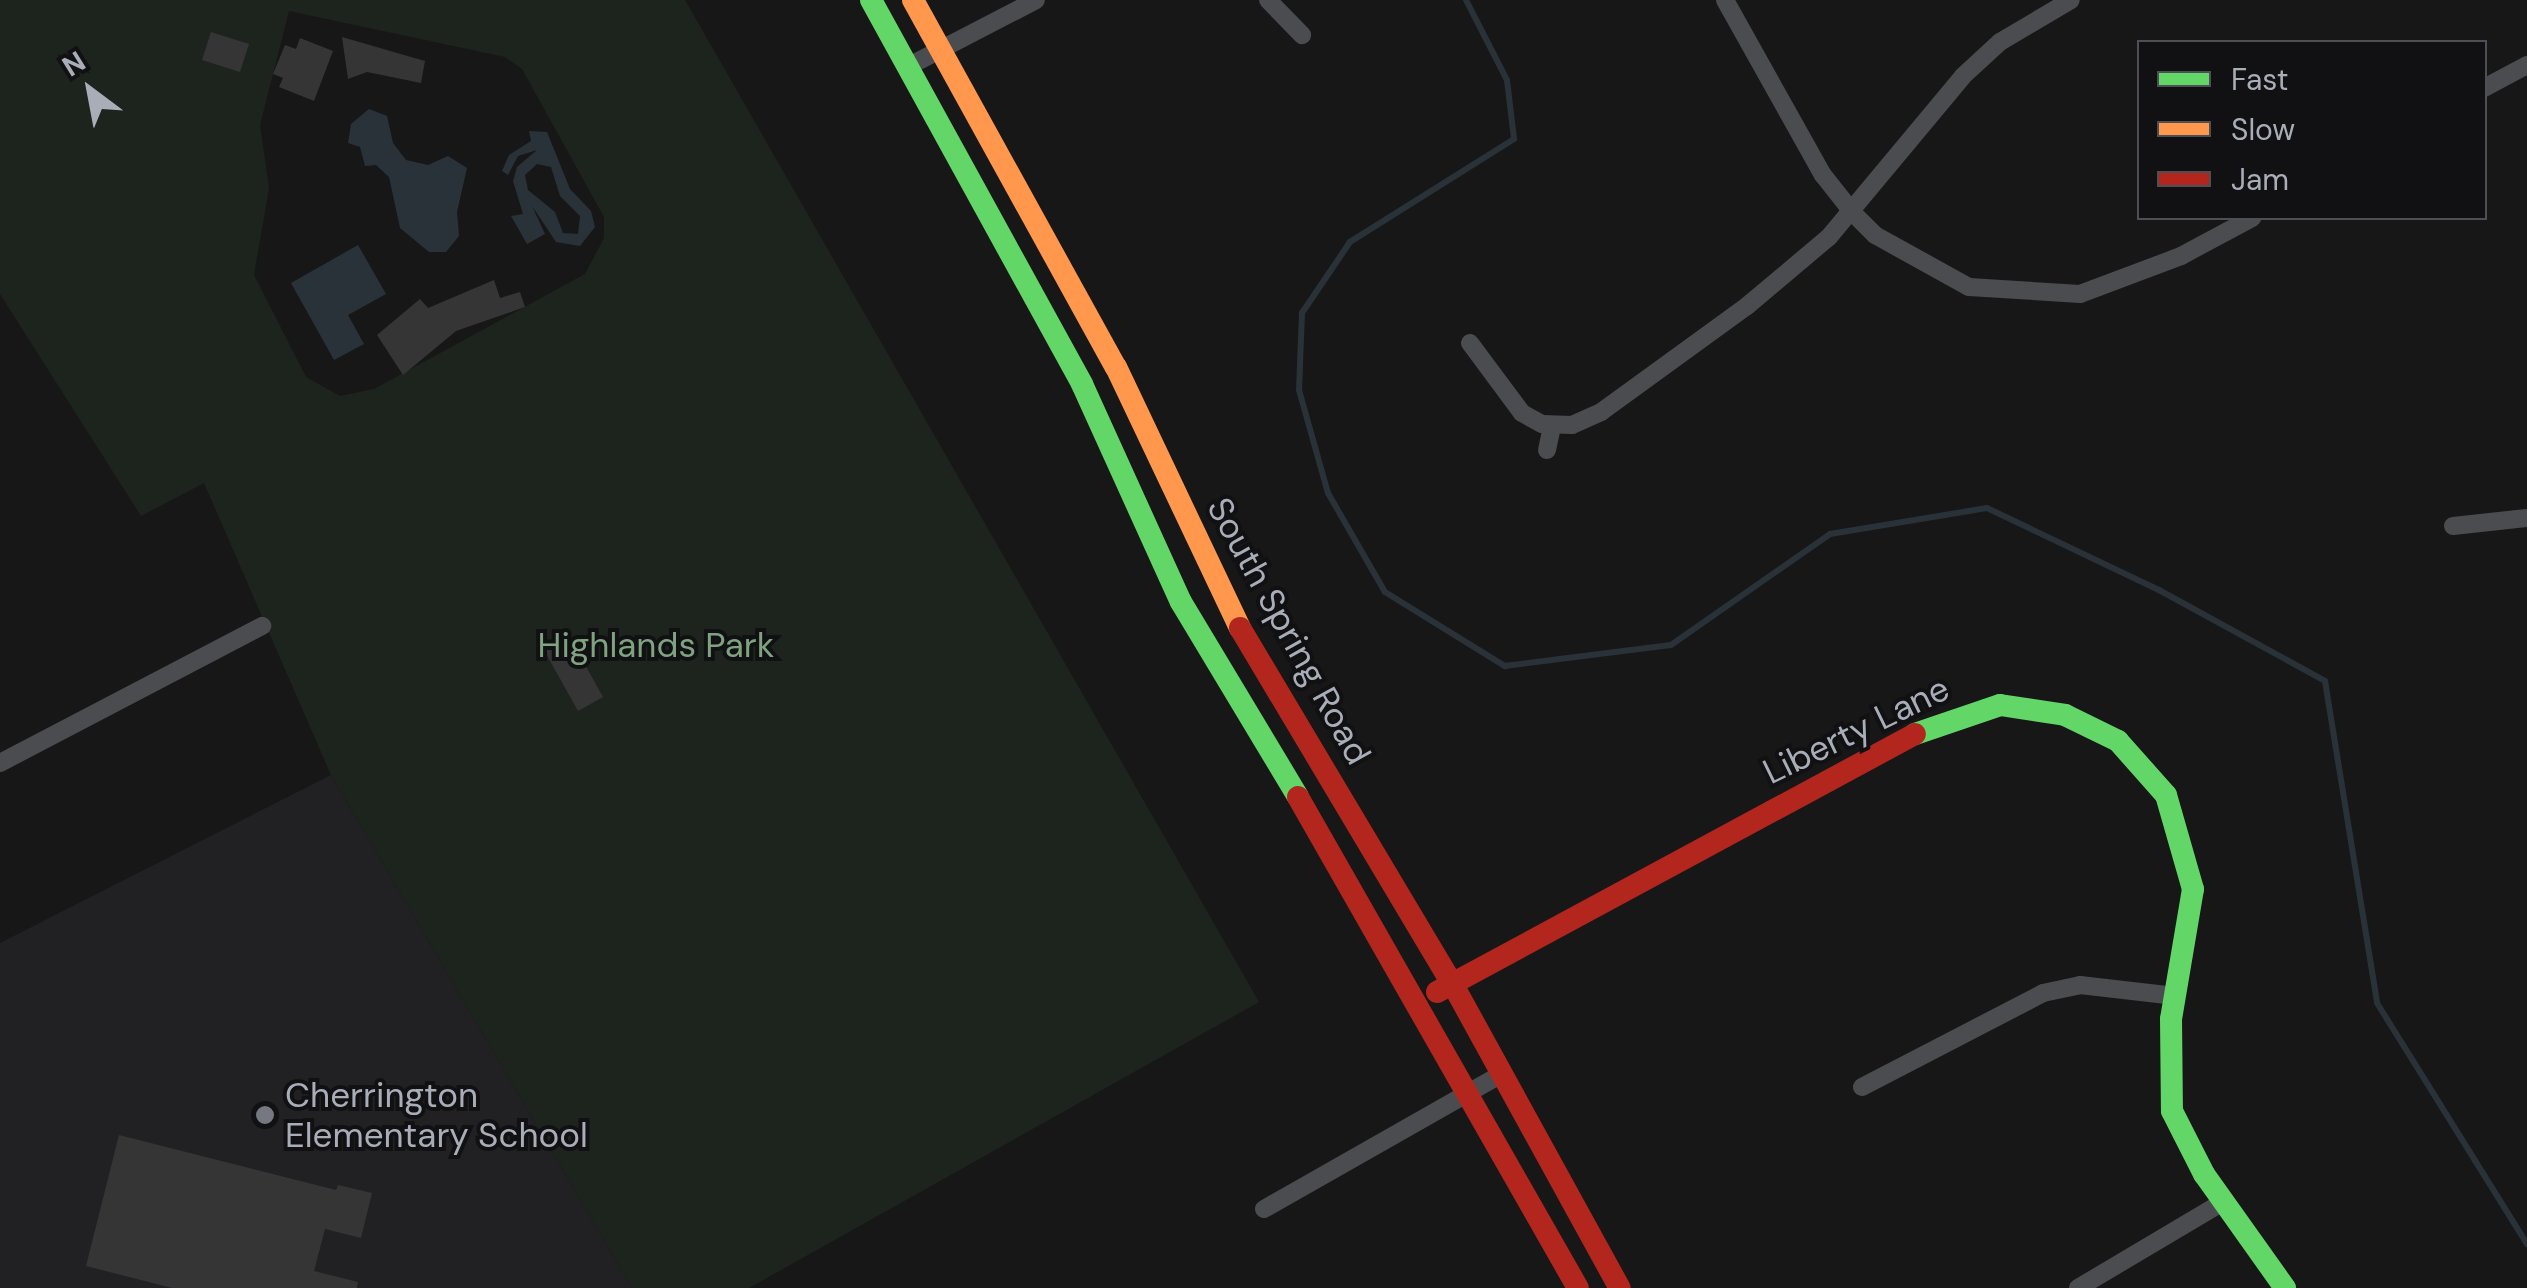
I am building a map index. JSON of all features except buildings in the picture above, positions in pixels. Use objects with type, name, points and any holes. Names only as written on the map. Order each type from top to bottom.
[{"type":"main road","name":"South Spring Road","points":[[870,0],[1082,384],[1181,602],[1419,1001],[1467,1094],[1578,1288]]},
{"type":"main road","name":"South Spring Road","points":[[913,0],[1116,367],[1214,584],[1452,983],[1620,1288]]},
{"type":"main road","name":"Liberty Lane","points":[[1419,1001],[1914,732],[2000,705],[2088,724],[2118,741],[2166,796],[2184,840],[2192,889],[2167,1079],[2172,1110],[2224,1202],[2285,1288]]},
{"type":"street","points":[[907,67],[1036,0]]},
{"type":"street","points":[[1268,0],[1302,34]]},
{"type":"street","points":[[1726,0],[1823,174],[1853,214],[1875,235],[1970,287],[2080,294],[2181,256],[2248,220]]},
{"type":"street","points":[[1470,343],[1522,413],[1552,427],[1601,412],[1747,306],[1853,214],[1963,76],[2000,42],[2070,0]]},
{"type":"street","points":[[2487,86],[2527,65]]},
{"type":"street","points":[[1547,450],[1552,427]]},
{"type":"street","points":[[2453,526],[2527,518]]},
{"type":"street","points":[[0,763],[262,626]]},
{"type":"street","points":[[1862,1088],[2043,993],[2080,985],[2175,996]]},
{"type":"street","points":[[1264,1210],[1500,1075]]},
{"type":"street","points":[[2078,1288],[2224,1202]]},
{"type":"shaded area","points":[[369,109],[387,116],[393,143],[406,160],[428,165],[448,156],[467,168],[457,212],[459,236],[446,252],[429,252],[400,228],[389,177],[376,165],[365,166],[360,147],[348,143],[351,124]]},
{"type":"shaded area","points":[[529,131],[547,132],[570,189],[591,211],[595,227],[580,246],[556,242],[532,206],[545,234],[527,244],[511,216],[523,214],[513,181],[517,167],[537,150],[518,156],[508,175],[502,171],[509,155],[531,141]],"holes":[[[537,164],[551,167],[560,196],[580,216],[578,234],[563,233],[555,212],[528,190],[525,175]]]},
{"type":"shaded area","points":[[358,245],[386,294],[348,315],[364,344],[334,360],[291,283]]},
{"type":"shaded area","name":"Cherrington Elementary School","points":[[331,775],[632,1288],[0,1288],[0,943]]},
{"type":"green space","name":"Highlands Park","points":[[0,0],[685,0],[1259,1002],[749,1288],[632,1288],[331,775],[204,483],[141,516],[0,294]],"holes":[[[289,11],[505,57],[522,69],[604,217],[604,238],[585,274],[374,389],[340,396],[306,377],[254,275],[269,188],[260,125]]]},
{"type":"waterway","points":[[1466,0],[1507,80],[1514,139],[1350,242],[1302,313],[1299,390],[1328,493],[1385,592],[1505,666],[1671,645],[1830,534],[1987,508],[2159,590],[2325,681],[2377,1003],[2527,1244]]},
{"type":"traffic: fast","points":[[871,0],[1082,384],[1181,602],[1298,797]]},
{"type":"traffic: fast","points":[[1915,734],[2000,705],[2065,715],[2118,741],[2166,795],[2193,889],[2171,1019],[2172,1111],[2204,1174],[2285,1288]]},
{"type":"traffic: slow","points":[[913,0],[1116,367],[1240,628]]},
{"type":"traffic: jam","points":[[1240,628],[1452,983],[1620,1288]]},
{"type":"traffic: jam","points":[[1437,992],[1915,734]]},
{"type":"traffic: jam","points":[[1298,797],[1578,1288]]},
{"type":"place","name":"Cherrington Elementary School","points":[[265,1115]]}]
